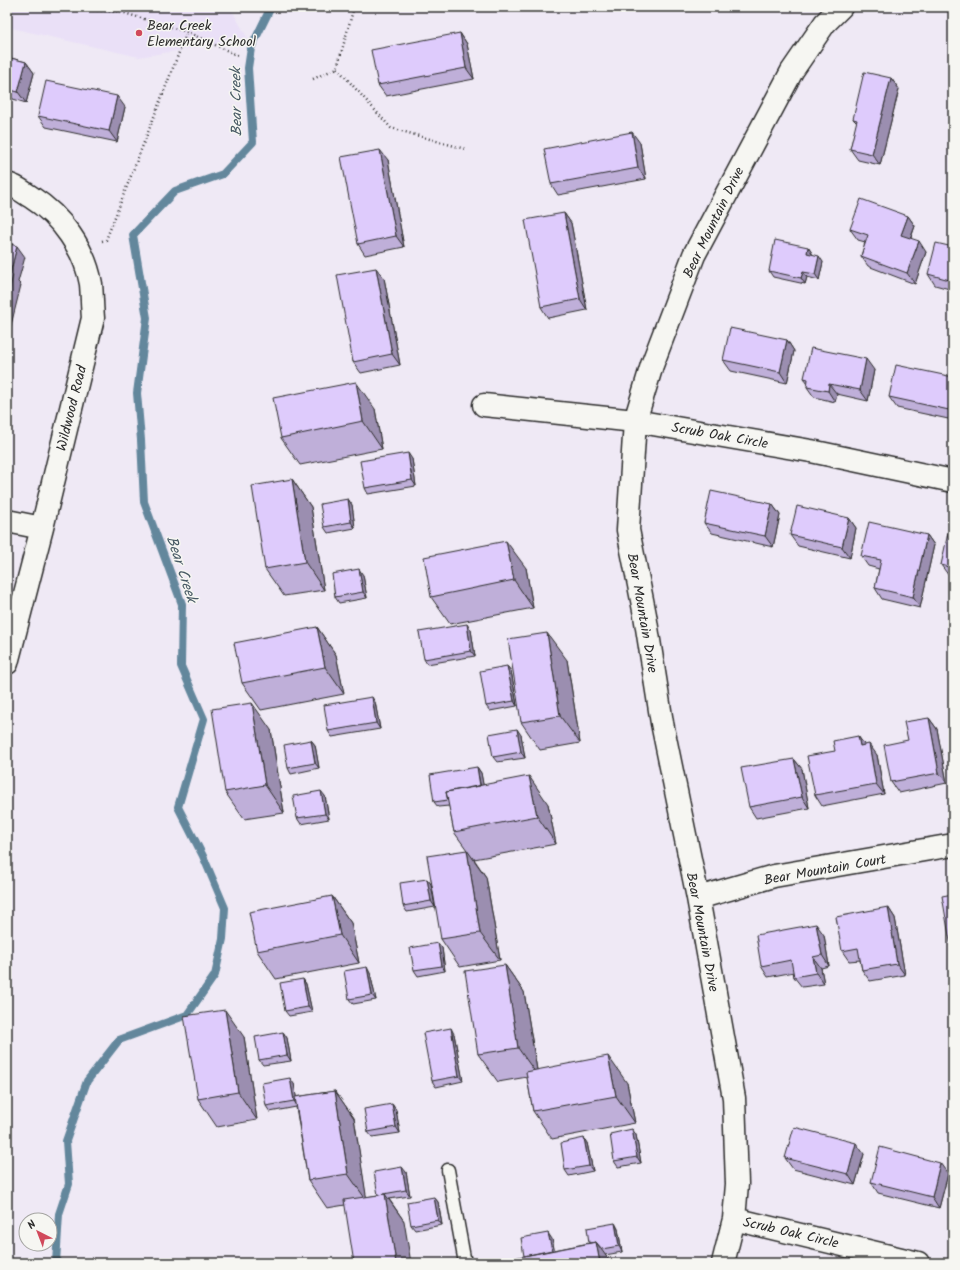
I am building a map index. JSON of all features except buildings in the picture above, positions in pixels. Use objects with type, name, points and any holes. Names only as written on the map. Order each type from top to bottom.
[{"type":"street","name":"Bear Mountain Drive","points":[[723,1263],[734,1219],[737,1184],[734,1098],[698,898],[662,722],[645,615],[628,530],[635,421],[652,365],[694,255],[792,70],[825,23],[841,7]]},
{"type":"street","name":"Wildwood Road","points":[[7,184],[14,186],[43,204],[67,230],[80,249],[90,283],[93,318],[42,528],[7,663]]},
{"type":"street","name":"Scrub Oak Circle","points":[[484,405],[635,421],[811,451],[953,481]]},
{"type":"street","points":[[7,521],[42,528]]},
{"type":"street","name":"Bear Mountain Court","points":[[698,898],[774,876],[953,846]]},
{"type":"street","name":"Scrub Oak Circle","points":[[734,1219],[918,1263]]},
{"type":"lane","points":[[448,1170],[465,1263]]},
{"type":"path","points":[[54,7],[121,12],[187,32],[239,56]]},
{"type":"path","points":[[313,79],[337,68],[354,7]]},
{"type":"path","points":[[80,249],[106,240],[187,32]]},
{"type":"path","points":[[337,68],[391,128],[465,149]]},
{"type":"shaded area","name":"Bear Creek Elementary School","points":[[7,7],[230,7],[248,39],[139,57],[7,27]]},
{"type":"waterway","name":"Bear Creek","points":[[56,1263],[59,1214],[69,1184],[66,1141],[87,1081],[119,1040],[187,1015],[215,975],[223,939],[225,908],[203,856],[178,807],[204,719],[181,666],[182,604],[144,502],[137,393],[147,318],[133,235],[175,191],[223,174],[253,142],[248,68],[251,48],[271,7]]},
{"type":"place","name":"Bear Creek Elementary School","points":[[139,33]]}]
